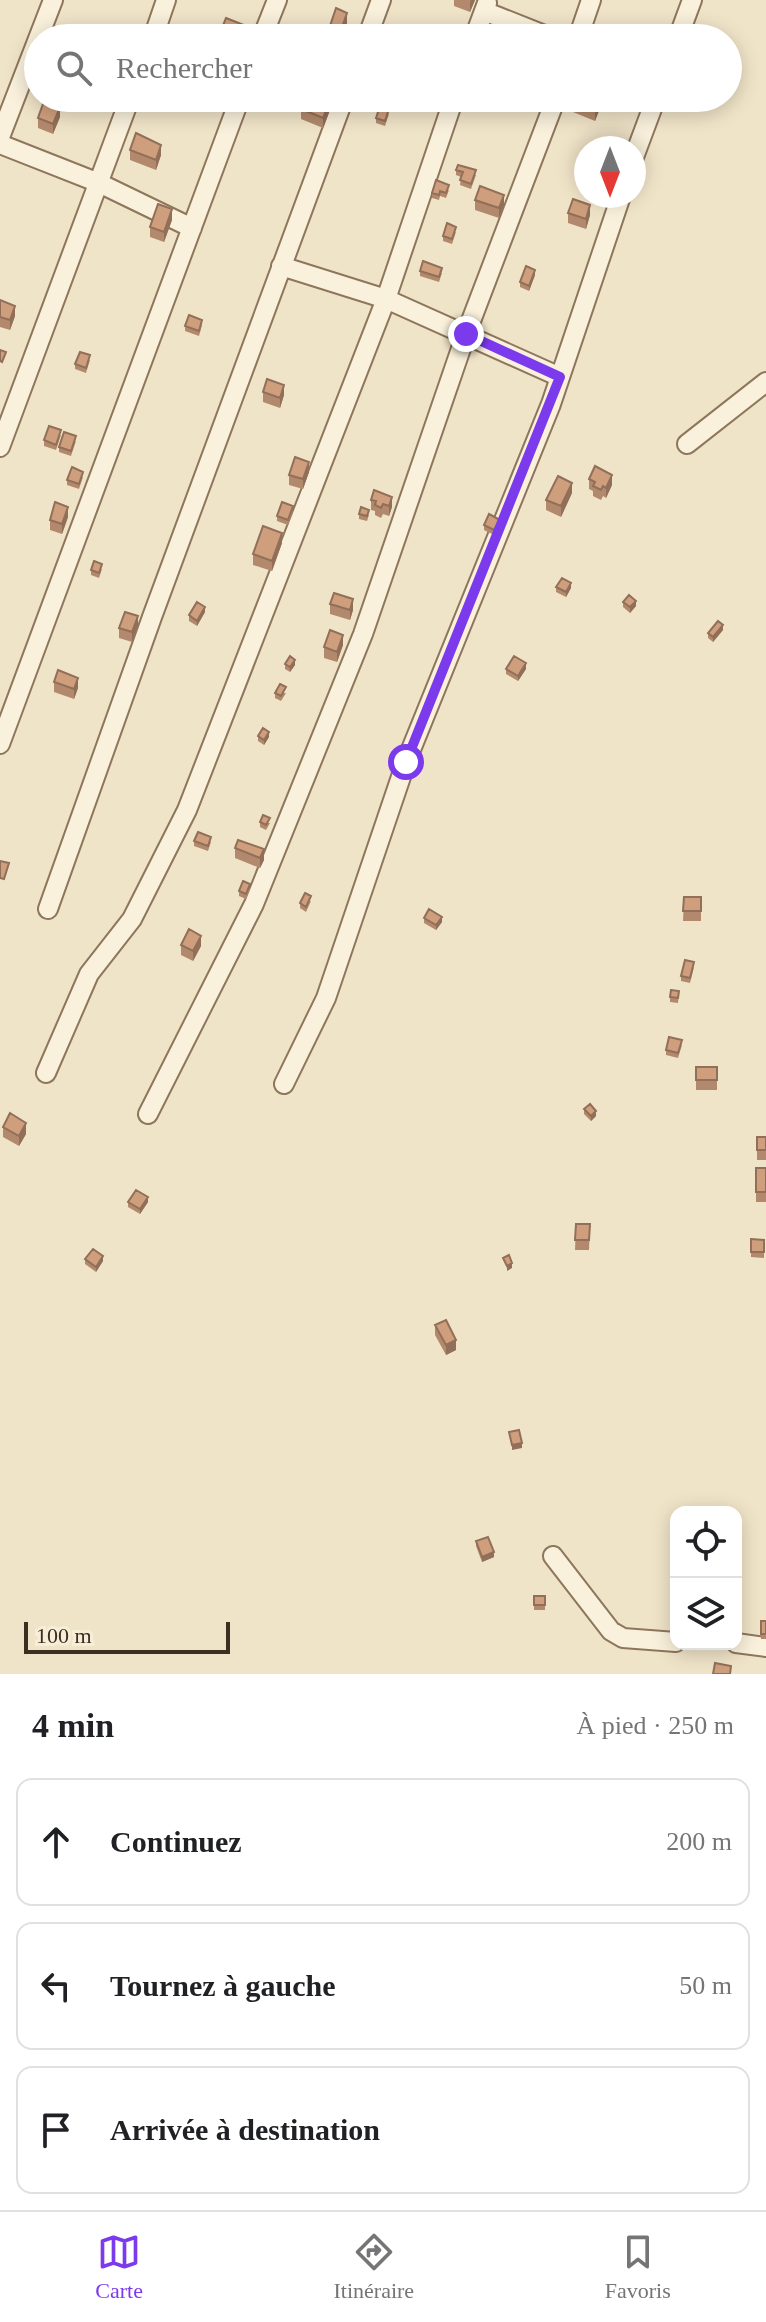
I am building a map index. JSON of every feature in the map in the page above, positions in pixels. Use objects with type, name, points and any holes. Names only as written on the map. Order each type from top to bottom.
[{"type":"street","points":[[44,24],[53,0]]},
{"type":"street","points":[[158,24],[166,0]]},
{"type":"street","points":[[268,24],[277,0]]},
{"type":"street","points":[[372,24],[381,0]]},
{"type":"street","points":[[583,24],[591,0]]},
{"type":"street","points":[[683,24],[692,0]]},
{"type":"street","points":[[486,6],[523,24]]},
{"type":"street","points":[[0,137],[24,75]]},
{"type":"street","points":[[0,447],[125,112]]},
{"type":"street","points":[[0,744],[235,112]]},
{"type":"street","points":[[48,909],[339,112]]},
{"type":"street","points":[[46,1073],[89,974],[132,919],[182,822],[386,299],[449,112]]},
{"type":"street","points":[[148,1114],[254,904],[363,634],[466,334],[551,112]]},
{"type":"street","points":[[642,136],[651,112]]},
{"type":"street","points":[[0,144],[99,183],[192,228]]},
{"type":"street","points":[[284,1084],[326,998],[406,762],[560,377],[617,208]]},
{"type":"street","points":[[281,266],[386,299],[560,377]]},
{"type":"street","points":[[687,444],[766,382]]},
{"type":"street","points":[[553,1556],[611,1631],[623,1638],[670,1642]]},
{"type":"street","points":[[742,1644],[766,1647]]},
{"type":"building","points":[[336,8],[347,13],[343,24],[331,24]]},
{"type":"building","points":[[226,18],[241,24],[224,24]]},
{"type":"building","points":[[40,112],[58,112],[53,124],[38,118]]},
{"type":"building","points":[[308,112],[325,112],[323,118]]},
{"type":"building","points":[[378,112],[388,112],[385,121],[376,118]]},
{"type":"building","points":[[136,133],[161,145],[156,160],[130,150]]},
{"type":"building","points":[[458,165],[476,170],[471,184],[460,180],[463,172],[456,170]]},
{"type":"building","points":[[436,180],[449,185],[446,193],[432,193]]},
{"type":"building","points":[[480,186],[504,195],[499,208],[475,200]]},
{"type":"building","points":[[573,199],[574,208],[589,208],[586,219],[568,213]]},
{"type":"building","points":[[158,204],[172,209],[164,232],[150,227]]},
{"type":"building","points":[[447,223],[456,227],[452,239],[443,236]]},
{"type":"building","points":[[423,261],[442,268],[439,277],[420,271]]},
{"type":"building","points":[[526,266],[535,270],[529,286],[520,282]]},
{"type":"building","points":[[0,300],[15,306],[10,320],[0,317]]},
{"type":"building","points":[[189,315],[202,320],[199,331],[185,326]]},
{"type":"building","points":[[0,350],[6,352],[2,362],[0,361]]},
{"type":"building","points":[[80,352],[90,355],[86,368],[75,364]]},
{"type":"building","points":[[267,379],[284,385],[280,398],[263,392]]},
{"type":"building","points":[[49,426],[61,430],[56,445],[44,440]]},
{"type":"building","points":[[64,432],[76,436],[71,451],[59,447]]},
{"type":"building","points":[[295,457],[309,462],[303,479],[289,475]]},
{"type":"building","points":[[595,466],[612,475],[606,488],[603,486],[601,490],[593,486],[595,482],[589,479]]},
{"type":"building","points":[[72,467],[83,472],[79,484],[67,480]]},
{"type":"building","points":[[558,476],[572,483],[561,506],[546,500]]},
{"type":"building","points":[[374,490],[392,497],[389,506],[383,504],[381,508],[375,505],[376,501],[371,500]]},
{"type":"building","points":[[55,502],[68,507],[62,524],[50,520]]},
{"type":"building","points":[[282,502],[293,506],[288,520],[277,516]]},
{"type":"building","points":[[361,507],[369,510],[367,516],[359,514]]},
{"type":"building","points":[[489,514],[500,520],[494,530],[484,525]]},
{"type":"building","points":[[263,526],[282,533],[272,561],[253,554]]},
{"type":"building","points":[[94,561],[102,564],[99,573],[91,570]]},
{"type":"building","points":[[562,578],[571,583],[566,592],[556,587]]},
{"type":"building","points":[[334,593],[353,599],[350,610],[330,604]]},
{"type":"building","points":[[629,595],[636,601],[630,607],[623,602]]},
{"type":"building","points":[[197,602],[205,607],[197,621],[189,615]]},
{"type":"building","points":[[125,612],[138,616],[132,632],[119,628]]},
{"type":"building","points":[[718,621],[723,625],[713,637],[708,633]]},
{"type":"building","points":[[330,630],[343,635],[337,652],[324,647]]},
{"type":"building","points":[[290,656],[295,660],[290,667],[285,664]]},
{"type":"building","points":[[514,656],[526,663],[518,676],[506,669]]},
{"type":"building","points":[[58,670],[78,678],[74,689],[54,682]]},
{"type":"building","points":[[280,684],[286,687],[281,696],[275,693]]},
{"type":"building","points":[[263,728],[269,732],[264,740],[258,736]]},
{"type":"building","points":[[263,815],[270,818],[266,825],[260,822]]},
{"type":"building","points":[[198,832],[211,837],[208,846],[194,841]]},
{"type":"building","points":[[238,840],[264,849],[260,858],[235,848]]},
{"type":"building","points":[[0,861],[9,863],[4,879],[0,878]]},
{"type":"building","points":[[243,881],[250,884],[246,894],[239,891]]},
{"type":"building","points":[[305,893],[311,896],[306,907],[300,903]]},
{"type":"building","points":[[684,897],[701,897],[701,911],[683,911]]},
{"type":"building","points":[[429,909],[442,917],[436,925],[424,918]]},
{"type":"building","points":[[189,929],[201,936],[193,951],[181,945]]},
{"type":"building","points":[[685,960],[694,962],[690,978],[681,976]]},
{"type":"building","points":[[671,990],[679,991],[678,998],[670,997]]},
{"type":"building","points":[[669,1037],[682,1040],[678,1053],[666,1050]]},
{"type":"building","points":[[696,1067],[717,1067],[717,1080],[696,1080]]},
{"type":"building","points":[[590,1104],[596,1111],[591,1116],[584,1109]]},
{"type":"building","points":[[10,1113],[26,1123],[19,1136],[3,1127]]},
{"type":"building","points":[[757,1137],[766,1137],[766,1150],[757,1150]]},
{"type":"building","points":[[756,1168],[766,1168],[766,1192],[756,1192]]},
{"type":"building","points":[[136,1190],[148,1197],[140,1209],[128,1202]]},
{"type":"building","points":[[576,1224],[590,1224],[589,1240],[575,1240]]},
{"type":"building","points":[[751,1239],[764,1240],[764,1252],[751,1252]]},
{"type":"building","points":[[93,1249],[103,1256],[96,1267],[85,1259]]},
{"type":"building","points":[[509,1255],[512,1263],[507,1266],[503,1258]]},
{"type":"building","points":[[446,1320],[456,1340],[446,1345],[435,1325]]},
{"type":"building","points":[[519,1430],[522,1443],[512,1445],[509,1432]]},
{"type":"building","points":[[488,1537],[494,1552],[482,1557],[476,1541]]},
{"type":"building","points":[[534,1596],[545,1596],[545,1605],[534,1605]]},
{"type":"building","points":[[761,1621],[766,1621],[766,1634],[761,1634]]},
{"type":"building","points":[[715,1663],[731,1666],[730,1674],[713,1674]]},
{"type":"route","points":[[406,762],[560,377],[466,334]]}]
